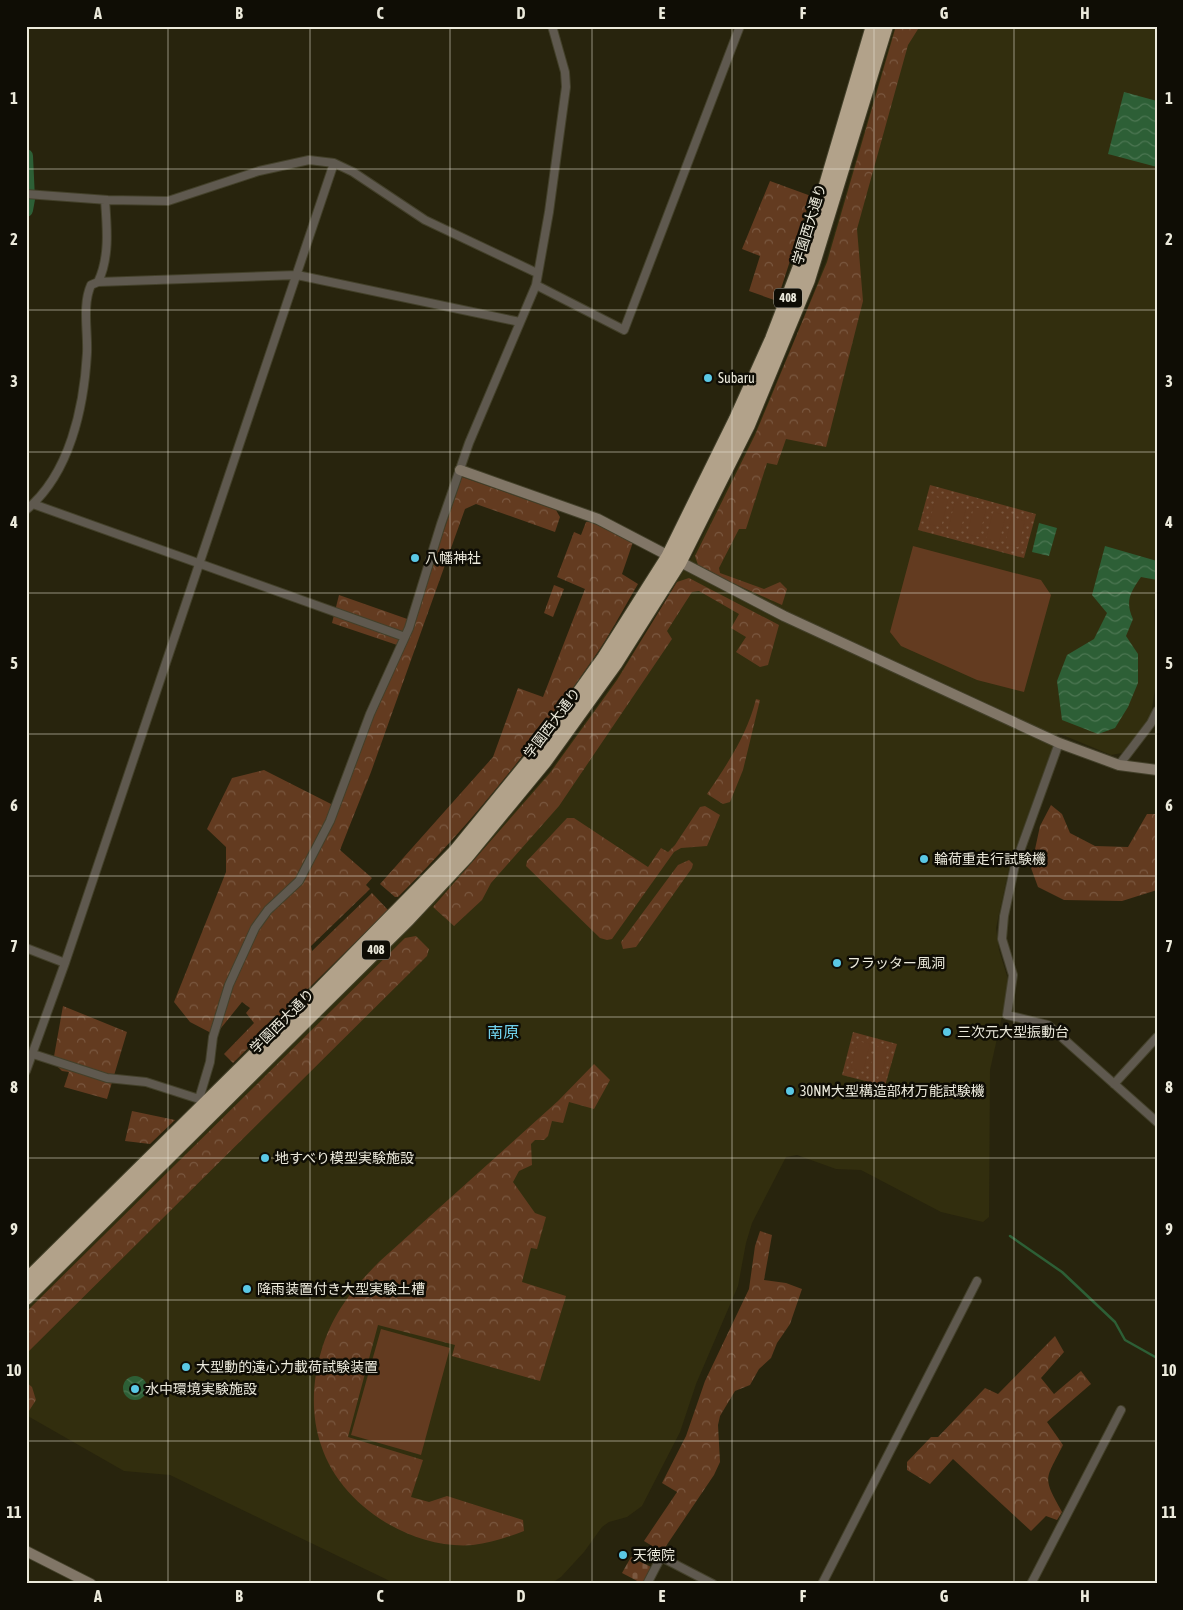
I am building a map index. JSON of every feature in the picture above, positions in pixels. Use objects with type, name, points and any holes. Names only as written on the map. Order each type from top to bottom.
[{"type":"highway","name":"学園西大通り","points":[[26,1298],[339,988],[466,857],[505,811],[615,664],[748,425],[821,202],[872,26]]},
{"type":"highway","name":"学園西大通り","points":[[775,346],[808,280],[886,26]]},
{"type":"highway","name":"学園西大通り","points":[[26,1281],[201,1102],[293,1017],[455,852],[570,708],[674,560]]},
{"type":"street","points":[[32,1054],[107,1078],[159,1086],[201,1102],[213,1038],[229,985],[250,937],[260,920],[292,889],[305,871],[330,821],[370,714],[405,637],[460,470],[536,285],[548,221],[566,88],[566,72],[552,26]]},
{"type":"street","points":[[536,285],[624,330],[740,26]]},
{"type":"street","points":[[29,195],[105,200],[168,201],[259,171],[309,160],[334,163],[353,172],[425,220],[537,273]]},
{"type":"street","points":[[26,1071],[65,963],[334,163]]},
{"type":"street","points":[[98,282],[104,269],[107,232],[105,200]]},
{"type":"street","points":[[26,510],[33,504],[57,472],[80,411],[86,354],[87,295],[92,285],[98,282],[297,275],[520,322]]},
{"type":"street","points":[[460,470],[598,519],[784,616],[1059,743],[1119,765],[1157,770]]},
{"type":"street","points":[[33,504],[405,637]]},
{"type":"street","points":[[1119,765],[1151,723],[1157,711]]},
{"type":"street","points":[[1059,743],[1015,865],[1004,916],[1002,939],[1013,975],[1007,1015],[1048,1025],[1157,1122]]},
{"type":"street","points":[[26,948],[65,963]]},
{"type":"street","points":[[1114,1084],[1157,1037]]},
{"type":"street","points":[[822,1584],[977,1281]]},
{"type":"street","points":[[1031,1584],[1121,1410]]},
{"type":"street","points":[[26,1550],[91,1584]]},
{"type":"street","points":[[648,1584],[661,1557],[713,1584]]},
{"type":"shaded area","points":[[895,26],[1157,26],[1157,608],[1154,610],[1157,675],[1151,716],[1122,753],[1111,755],[1058,733],[1010,864],[996,928],[999,950],[1007,976],[1008,989],[990,1070],[989,1217],[983,1222],[941,1212],[861,1170],[836,1169],[797,1155],[786,1157],[752,1223],[746,1243],[738,1286],[696,1384],[680,1432],[642,1506],[627,1517],[609,1522],[602,1527],[584,1552],[561,1577],[550,1584],[396,1584],[170,1475],[124,1471],[26,1415],[26,1309],[430,907],[550,771],[616,679],[660,610],[693,555],[754,434],[799,329],[826,261]]},
{"type":"green space","points":[[896,26],[920,26],[908,45],[857,229],[863,301],[826,447],[786,439],[777,465],[767,463],[746,529],[739,529],[719,568],[720,573],[764,589],[780,582],[787,589],[782,605],[699,568],[695,556],[755,435],[827,262]]},
{"type":"green space","points":[[770,181],[811,196],[777,301],[749,291],[760,256],[742,249]]},
{"type":"green space","points":[[462,477],[556,510],[560,517],[555,532],[476,504],[465,509],[371,772],[340,850],[372,878],[366,885],[370,889],[311,946],[312,951],[372,893],[388,910],[233,1063],[224,1054],[254,1023],[246,1013],[250,1008],[242,1002],[217,1033],[213,1034],[190,1022],[174,1002],[226,872],[226,847],[207,829],[232,778],[264,770],[333,805],[403,647],[332,623],[339,595],[413,621]]},
{"type":"green space","points":[[930,485],[1036,514],[1024,558],[918,530]]},
{"type":"green space","points":[[936,497],[948,500],[941,527],[929,524]]},
{"type":"green space","points":[[955,502],[967,505],[960,532],[948,529]]},
{"type":"green space","points":[[974,507],[986,510],[979,537],[967,534]]},
{"type":"green space","points":[[993,512],[1006,515],[999,542],[986,539]]},
{"type":"green space","points":[[1012,517],[1025,521],[1018,547],[1005,544]]},
{"type":"green space","points":[[586,522],[591,522],[633,542],[622,574],[638,584],[611,631],[571,691],[501,783],[425,869],[398,897],[395,897],[380,884],[493,757],[518,688],[543,697],[585,589],[557,577],[574,532],[581,535]]},
{"type":"green space","points":[[913,546],[1041,580],[1051,595],[1024,692],[977,680],[901,646],[890,632]]},
{"type":"green space","points":[[689,578],[779,625],[768,665],[760,667],[736,652],[746,637],[731,628],[739,614],[699,591],[692,592],[667,631],[672,639],[559,806],[491,883],[482,900],[454,926],[433,907],[550,773],[617,680],[677,582]]},
{"type":"green space","points":[[554,585],[564,589],[553,617],[544,613]]},
{"type":"green space","points":[[756,699],[760,700],[743,770],[730,802],[723,804],[707,794],[742,737]]},
{"type":"green space","points":[[1051,805],[1062,814],[1070,833],[1095,846],[1128,847],[1147,814],[1157,814],[1157,890],[1122,901],[1064,900],[1038,887],[1031,868],[1040,826]]},
{"type":"green space","points":[[705,806],[720,815],[707,846],[681,848],[674,852],[612,939],[600,938],[526,866],[527,861],[567,818],[574,818],[648,867],[661,848],[668,852],[675,845],[700,807]]},
{"type":"green space","points":[[689,860],[693,864],[692,868],[636,947],[623,949],[621,942],[678,865]]},
{"type":"green space","points":[[416,936],[429,949],[427,956],[26,1354],[26,1312],[405,938]]},
{"type":"green space","points":[[63,1006],[127,1032],[107,1099],[64,1087],[69,1072],[62,1071],[53,1062]]},
{"type":"green space","points":[[853,1032],[897,1044],[885,1086],[842,1075]]},
{"type":"green space","points":[[858,1041],[870,1044],[863,1071],[851,1068]]},
{"type":"green space","points":[[876,1046],[888,1049],[881,1076],[869,1073]]},
{"type":"green space","points":[[594,1064],[610,1080],[594,1109],[569,1102],[563,1123],[552,1121],[548,1136],[544,1140],[535,1140],[531,1144],[532,1165],[519,1171],[513,1182],[535,1213],[546,1217],[537,1249],[531,1248],[522,1282],[566,1296],[540,1381],[452,1356],[455,1345],[378,1325],[348,1437],[423,1460],[411,1497],[429,1502],[447,1496],[523,1520],[524,1531],[486,1543],[449,1545],[426,1540],[403,1531],[381,1519],[361,1504],[344,1487],[330,1467],[321,1445],[314,1411],[314,1387],[321,1352],[337,1314],[361,1281],[380,1261],[558,1101]]},
{"type":"green space","points":[[132,1111],[175,1120],[150,1144],[125,1141]]},
{"type":"green space","points":[[760,1231],[772,1235],[764,1280],[786,1283],[802,1289],[790,1324],[777,1343],[771,1358],[759,1369],[750,1385],[735,1391],[720,1416],[718,1425],[720,1462],[714,1475],[662,1552],[644,1541],[677,1492],[662,1483],[686,1436],[705,1381],[749,1289],[755,1246]]},
{"type":"green space","points":[[381,1329],[450,1348],[421,1455],[351,1435]]},
{"type":"green space","points":[[1055,1336],[1064,1352],[1041,1378],[1054,1394],[1081,1371],[1091,1384],[1047,1422],[1063,1445],[1048,1478],[1051,1491],[1062,1512],[1057,1520],[1046,1516],[1031,1531],[953,1459],[930,1484],[907,1470],[907,1462],[931,1437],[938,1437],[985,1388],[998,1394]]},
{"type":"green space","points":[[26,1382],[32,1387],[36,1400],[27,1414]]},
{"type":"green space","points":[[631,1557],[651,1567],[643,1584],[622,1573]]},
{"type":"water","points":[[1124,92],[1157,101],[1157,167],[1108,154]]},
{"type":"water","points":[[1039,523],[1057,528],[1049,556],[1032,552]]},
{"type":"water","points":[[1105,546],[1157,561],[1157,580],[1141,577],[1130,597],[1129,607],[1133,619],[1126,636],[1138,654],[1138,683],[1128,707],[1115,728],[1098,734],[1062,720],[1057,681],[1067,655],[1094,639],[1107,613],[1092,595]]},
{"type":"water","points":[[135,1376],[140,1377],[146,1383],[146,1393],[140,1399],[135,1400],[130,1399],[124,1393],[123,1388],[124,1383],[130,1377]]},
{"type":"waterway","points":[[26,156],[28,199],[26,210]]},
{"type":"waterway","points":[[1010,1236],[1062,1272],[1115,1322],[1125,1340],[1157,1358]]},
{"type":"place","name":"Subaru","points":[[708,378]]},
{"type":"place","name":"八幡神社","points":[[415,558]]},
{"type":"place","name":"輪荷重走行試験機","points":[[924,859]]},
{"type":"place","name":"フラッター風洞","points":[[837,963]]},
{"type":"place","name":"三次元大型振動台","points":[[947,1032]]},
{"type":"place","name":"30NM大型構造部材万能試験機","points":[[790,1091]]},
{"type":"place","name":"地すべり模型実験施設","points":[[265,1158]]},
{"type":"place","name":"降雨装置付き大型実験土槽","points":[[247,1289]]},
{"type":"place","name":"大型動的遠心力載荷試験装置","points":[[186,1367]]},
{"type":"place","name":"水中環境実験施設","points":[[135,1389]]},
{"type":"place","name":"天徳院","points":[[623,1555]]},
{"type":"district","name":"南原","points":[[503,1032]]}]
